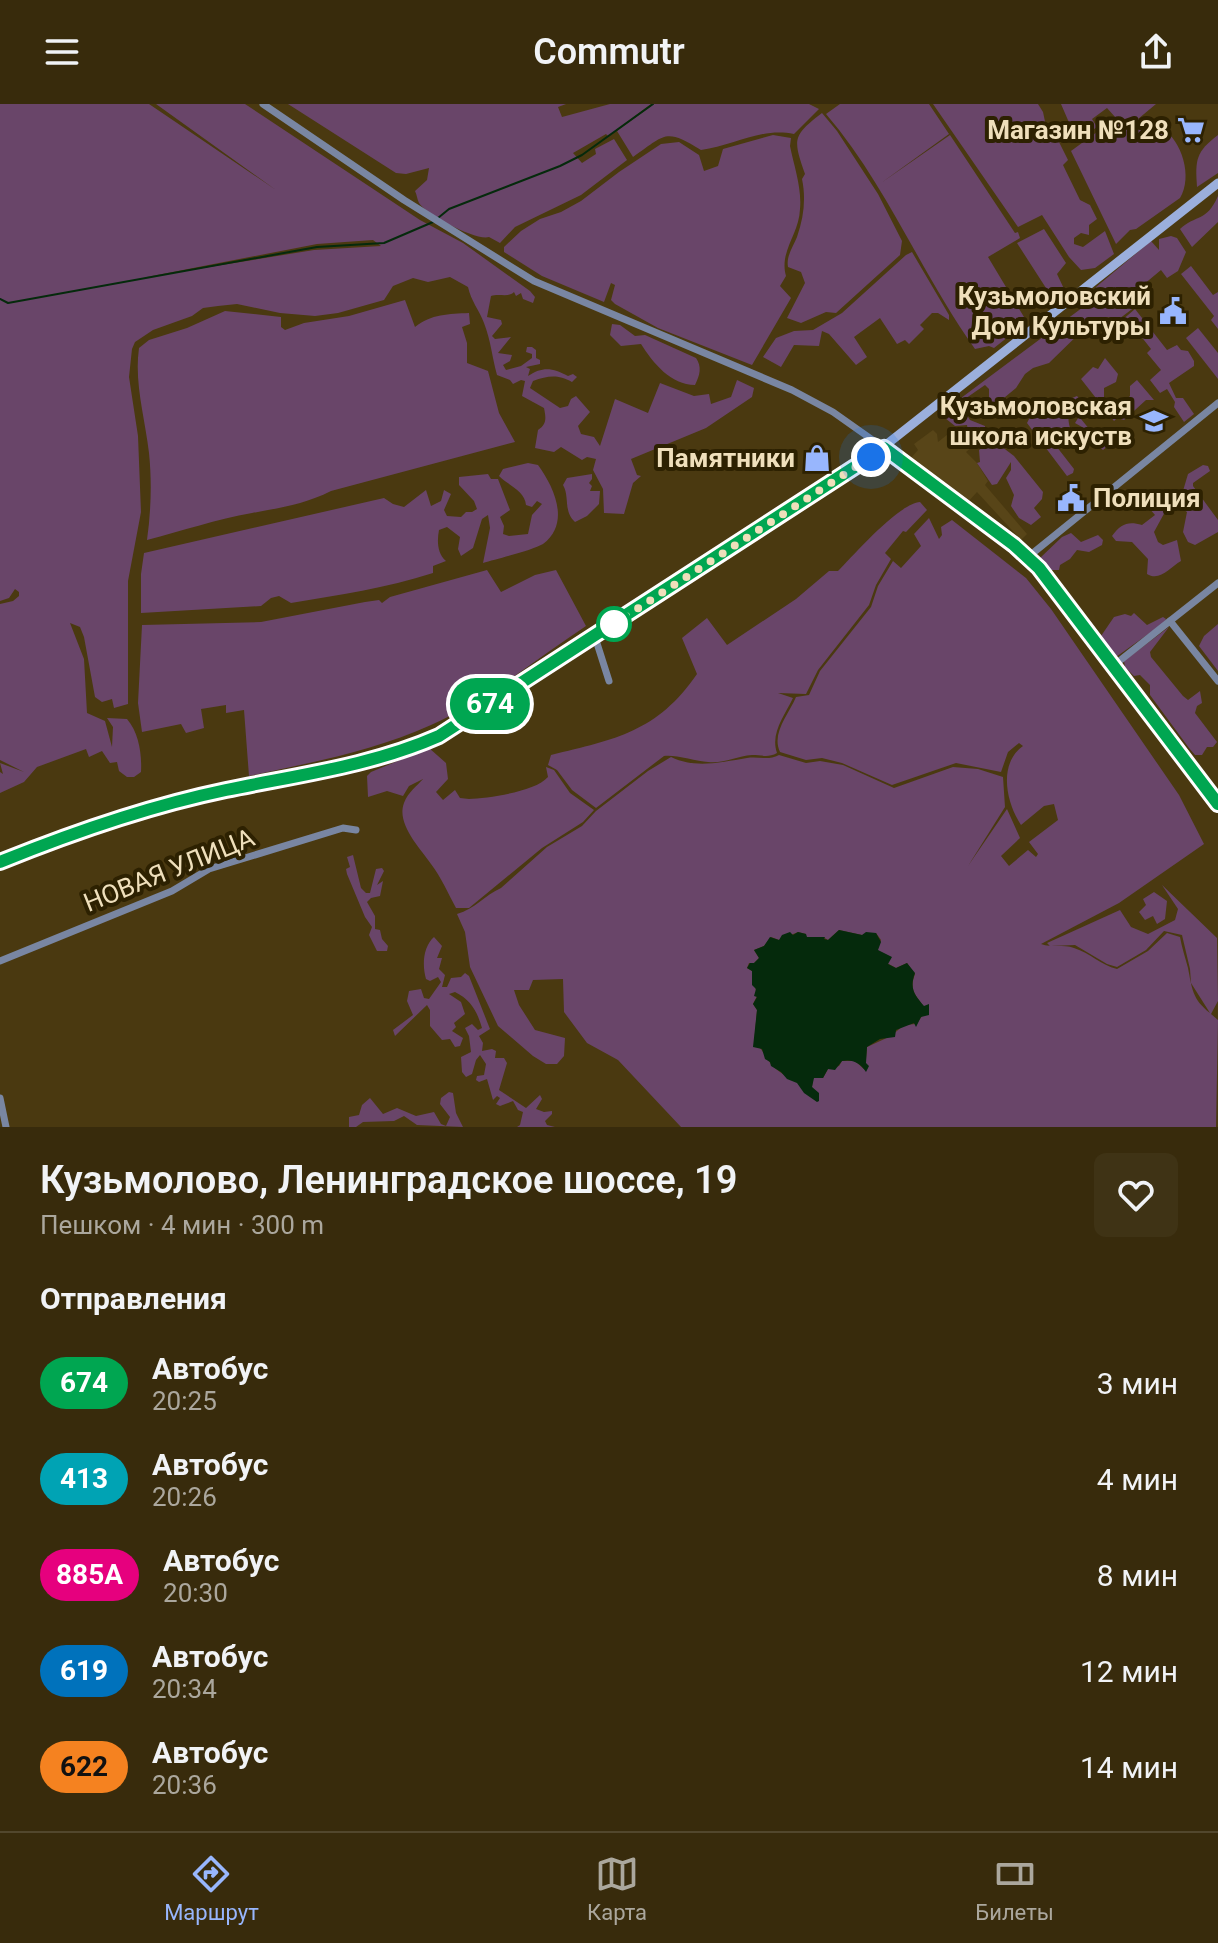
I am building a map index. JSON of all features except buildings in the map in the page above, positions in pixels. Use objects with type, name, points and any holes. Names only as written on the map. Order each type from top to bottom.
[{"type":"main road","points":[[0,862],[91,827],[158,807],[224,790],[363,762],[418,745],[455,726],[884,448],[1218,183]]},
{"type":"main road","points":[[884,448],[1028,557],[1059,593],[1218,804]]},
{"type":"street","points":[[263,104],[404,200],[534,281],[792,390],[833,412],[884,448]]},
{"type":"street","points":[[1028,557],[1218,403]]},
{"type":"street","points":[[1113,666],[1218,583]]},
{"type":"street","points":[[1170,621],[1218,681]]},
{"type":"street","points":[[595,637],[609,681]]},
{"type":"street","name":"НОВАЯ УЛИЦА","points":[[0,961],[172,891],[209,869],[343,828],[356,830]]},
{"type":"street","points":[[0,1098],[6,1127]]},
{"type":"shaded area","points":[[0,104],[149,104],[276,190],[156,104],[245,104],[420,220],[463,243],[530,291],[535,297],[533,303],[523,299],[521,293],[516,296],[514,292],[491,296],[487,317],[501,320],[502,324],[492,336],[495,339],[511,337],[498,353],[512,355],[510,361],[503,365],[506,370],[521,366],[532,358],[532,354],[526,352],[527,347],[532,347],[540,364],[526,367],[530,369],[528,376],[548,369],[577,377],[572,382],[557,377],[543,378],[533,381],[530,388],[560,408],[568,406],[576,396],[590,412],[578,426],[581,434],[594,437],[600,446],[615,399],[648,413],[660,383],[694,396],[709,394],[711,404],[731,397],[737,380],[754,388],[752,397],[706,428],[631,459],[637,475],[641,476],[633,483],[624,514],[604,513],[603,489],[593,470],[596,459],[587,457],[582,460],[561,447],[554,452],[535,448],[538,430],[545,420],[544,408],[522,396],[525,381],[513,384],[497,375],[486,330],[468,287],[450,277],[428,282],[413,278],[393,286],[384,300],[315,316],[237,304],[203,308],[192,316],[153,330],[135,342],[132,349],[129,377],[138,436],[141,512],[128,581],[128,704],[114,708],[112,699],[102,702],[95,697],[84,637],[80,627],[70,623],[84,659],[87,713],[105,721],[112,747],[113,727],[107,718],[127,719],[139,744],[141,772],[127,777],[119,771],[117,762],[110,763],[102,751],[89,757],[86,749],[37,767],[24,782],[0,793],[0,772],[3,774],[0,763],[24,772],[0,760],[0,604],[13,601],[19,592],[15,589],[9,598],[0,601]],"holes":[[[373,240],[381,246],[314,250],[147,277],[317,244]]]},
{"type":"shaded area","points":[[288,104],[566,104],[558,107],[562,117],[610,104],[651,104],[608,136],[606,134],[573,153],[582,163],[596,154],[595,149],[614,139],[627,160],[581,195],[515,227],[500,243],[463,231],[441,220],[419,203],[415,191],[427,180],[429,168],[406,174],[396,173]]},
{"type":"shaded area","points":[[654,104],[809,104],[819,109],[794,134],[770,133],[701,150],[672,136],[652,143],[633,157],[617,131]]},
{"type":"shaded area","points":[[840,104],[929,104],[949,134],[881,183],[950,135],[1015,233],[1018,232],[1020,238],[988,257],[1027,322],[994,348],[975,349],[937,290],[867,170],[826,114]]},
{"type":"shaded area","points":[[933,104],[1038,104],[1047,131],[1056,136],[1068,160],[1063,165],[1080,200],[1090,205],[1097,219],[1089,225],[1089,235],[1081,233],[1074,238],[1074,244],[1083,247],[1105,231],[1114,254],[1095,268],[1081,270],[1042,215],[1018,227]]},
{"type":"shaded area","points":[[1061,104],[1156,104],[1138,119],[1162,128],[1180,150],[1185,180],[1180,198],[1130,230],[1116,244],[1071,151],[1116,118],[1107,108],[1092,119],[1097,127],[1077,141]]},
{"type":"shaded area","points":[[822,113],[878,194],[902,241],[900,255],[836,313],[826,312],[801,323],[787,318],[805,283],[801,272],[788,267],[804,208],[802,179],[805,174],[797,145],[800,133]]},
{"type":"shaded area","points":[[773,135],[791,138],[800,209],[785,259],[786,276],[780,286],[791,298],[752,365],[658,328],[615,304],[611,300],[615,285],[611,283],[604,302],[542,276],[504,252],[504,247],[521,231],[581,201],[661,144],[679,142],[699,155],[704,171],[718,166],[723,149]]},
{"type":"shaded area","points":[[1218,135],[1218,173],[1197,187],[1198,157]]},
{"type":"shaded area","points":[[1218,196],[1218,222],[1192,247],[1180,229],[1205,214]]},
{"type":"shaded area","points":[[1044,229],[1066,263],[1057,274],[1066,293],[1055,302],[1017,243]]},
{"type":"shaded area","points":[[1177,238],[1186,252],[1178,271],[1167,278],[1161,270],[1137,290],[1144,300],[1119,319],[1107,317],[1089,324],[1049,363],[1025,374],[1016,388],[993,407],[989,407],[989,389],[985,385],[959,403],[970,420],[985,426],[985,435],[978,434],[973,438],[967,425],[955,426],[945,418],[957,401],[1098,296],[1096,287],[1151,241],[1159,250],[1159,239]]},
{"type":"shaded area","points":[[912,252],[949,320],[932,313],[920,325],[924,329],[909,344],[905,340],[897,344],[880,318],[854,337],[867,357],[856,365],[829,334],[822,331],[819,346],[794,345],[781,367],[763,357],[776,338],[794,331],[813,330],[842,313]]},
{"type":"shaded area","points":[[1191,266],[1213,295],[1218,292],[1218,329],[1211,320],[1214,316],[1181,274]]},
{"type":"shaded area","points":[[405,300],[415,327],[434,317],[469,313],[470,324],[462,327],[467,343],[467,363],[488,371],[499,413],[515,442],[331,491],[292,505],[226,518],[147,540],[151,475],[139,387],[139,348],[149,340],[225,311],[281,317],[281,327],[285,330]]},
{"type":"shaded area","points":[[1135,309],[1167,350],[1177,345],[1181,350],[1188,351],[1194,361],[1194,366],[1169,383],[1176,398],[1183,398],[1194,414],[1184,422],[1167,389],[1160,393],[1150,380],[1161,370],[1147,353],[1151,349],[1133,326],[1128,329],[1121,321]]},
{"type":"shaded area","points":[[612,324],[620,325],[635,336],[645,335],[696,358],[700,371],[695,385],[671,377],[641,344],[621,346],[610,335]]},
{"type":"shaded area","points":[[1198,328],[1218,353],[1218,379],[1186,338]]},
{"type":"shaded area","points":[[1105,358],[1118,374],[1116,382],[1104,388],[1104,402],[1115,404],[1124,401],[1130,396],[1130,386],[1137,380],[1154,400],[1146,400],[1124,420],[1117,418],[1114,421],[1081,379],[1093,367],[1098,369]]},
{"type":"shaded area","points":[[1077,396],[1085,406],[1086,412],[1081,419],[1099,441],[1111,435],[1117,438],[1103,450],[1099,447],[1075,423],[1082,406],[1078,403],[1069,414],[1070,428],[1053,442],[1074,469],[1067,476],[1027,423],[1032,413],[1048,402],[1050,407]]},
{"type":"shaded area","points":[[957,427],[973,446],[966,452],[988,481],[985,485],[1027,534],[1021,540],[977,492],[966,504],[909,460],[918,450],[914,444],[933,430],[938,442]]},
{"type":"shaded area","points":[[993,440],[1014,456],[1043,492],[1042,499],[1034,508],[1041,517],[1031,525],[1019,518],[1011,506],[1014,495],[1006,478],[1011,462],[997,484],[992,485],[977,463],[980,462],[979,450]]},
{"type":"shaded area","points":[[528,463],[538,465],[549,484],[558,516],[556,526],[543,544],[523,552],[483,563],[490,528],[488,515],[482,519],[473,548],[461,556],[458,549],[460,537],[447,527],[439,530],[438,547],[446,561],[433,566],[433,573],[362,591],[291,603],[279,596],[261,606],[141,613],[144,553],[384,498],[404,507],[426,490],[431,506],[441,501],[444,490],[451,494],[444,510],[447,516],[461,517],[477,509],[459,485],[459,477],[488,474],[491,479],[498,479],[510,510],[500,517],[503,534],[528,534],[532,515],[542,504],[537,501],[532,507],[526,505],[519,492],[499,476],[503,469]]},
{"type":"shaded area","points":[[1203,465],[1208,466],[1210,471],[1193,486],[1218,520],[1218,532],[1195,545],[1188,542],[1183,532],[1187,512],[1181,508],[1166,510],[1154,532],[1158,542],[1163,545],[1177,540],[1181,561],[1161,575],[1147,574],[1148,559],[1132,542],[1116,541],[1112,536],[1122,526],[1129,523],[1142,525],[1155,515],[1149,508],[1159,498],[1164,505],[1180,501],[1188,474]]},
{"type":"shaded area","points":[[592,474],[590,491],[600,491],[599,504],[575,522],[569,513],[563,485],[567,478]]},
{"type":"shaded area","points":[[920,502],[927,510],[906,532],[903,531],[885,553],[891,559],[869,605],[818,670],[806,694],[778,693],[793,698],[777,731],[777,753],[714,762],[664,756],[596,808],[572,790],[557,770],[548,765],[551,755],[615,738],[650,721],[666,709],[697,674],[682,638],[707,618],[727,645],[796,599],[829,571],[838,571],[889,520]]},
{"type":"shaded area","points":[[929,518],[939,539],[941,527],[952,520],[1026,578],[1051,609],[1179,795],[1204,844],[1119,903],[1041,944],[1050,946],[1047,943],[1120,910],[1131,927],[1148,934],[1175,920],[1178,909],[1162,885],[1217,938],[1218,1001],[1211,1014],[1218,1020],[1216,1127],[681,1127],[618,1060],[587,1043],[564,1012],[563,979],[533,980],[529,990],[514,990],[519,1005],[535,1030],[565,1038],[564,1056],[557,1064],[546,1064],[533,1056],[498,1026],[470,967],[465,932],[457,914],[501,888],[547,847],[582,826],[596,811],[671,757],[690,763],[709,764],[779,755],[806,763],[820,761],[843,765],[894,788],[953,767],[978,769],[1003,777],[1005,807],[968,866],[1007,809],[1020,838],[1001,856],[1009,866],[1028,850],[1036,857],[1038,854],[1029,842],[1058,820],[1054,804],[1044,806],[1021,825],[1016,816],[1008,795],[1007,773],[1015,754],[1023,746],[1019,743],[1008,752],[1001,772],[956,763],[892,785],[842,763],[822,758],[806,760],[780,752],[779,731],[796,697],[809,695],[820,671],[871,607],[878,586],[893,561],[901,568],[921,546],[914,534]],"holes":[[[839,930],[862,935],[876,933],[881,940],[877,950],[888,955],[887,963],[896,968],[907,963],[915,974],[913,988],[924,1007],[923,1015],[916,1024],[904,1025],[891,1036],[867,1047],[865,1070],[855,1061],[842,1061],[839,1066],[828,1069],[823,1078],[813,1078],[812,1087],[819,1101],[774,1067],[754,1044],[757,1010],[753,1004],[757,996],[752,971],[747,968],[749,963],[759,958],[754,950],[764,946],[771,937],[779,940],[798,932],[806,934],[806,937],[828,940]],[[1164,931],[1182,935],[1191,982],[1180,937],[1167,933],[1148,951],[1117,969],[1074,948],[1052,946],[1075,945],[1117,967],[1146,950]],[[1191,983],[1210,1013],[1200,1003]]]},
{"type":"shaded area","points":[[1071,533],[1081,542],[1098,535],[1103,540],[1102,545],[1089,552],[1077,550],[1060,565],[1059,570],[1050,570],[1040,558],[1062,537]]},
{"type":"shaded area","points":[[487,570],[501,592],[535,575],[556,570],[586,626],[491,691],[431,725],[364,749],[249,776],[244,710],[226,713],[226,705],[201,709],[204,728],[186,733],[181,724],[142,732],[138,703],[142,625],[261,622],[365,602],[379,600],[382,603],[390,597]]},
{"type":"shaded area","points":[[1134,613],[1147,625],[1163,617],[1166,619],[1116,657],[1101,636],[1114,617]]},
{"type":"shaded area","points":[[1218,624],[1218,671],[1199,646],[1204,636]]},
{"type":"shaded area","points":[[1169,627],[1150,652],[1151,657],[1188,700],[1200,691],[1202,703],[1195,713],[1217,742],[1213,747],[1207,747],[1202,755],[1195,755],[1189,748],[1150,695],[1150,685],[1125,667],[1124,661]]},
{"type":"shaded area","points":[[429,748],[446,763],[448,779],[436,792],[443,800],[455,790],[460,798],[469,799],[499,796],[533,787],[548,777],[546,767],[554,770],[570,793],[594,810],[583,822],[542,848],[469,908],[456,908],[403,819],[406,799],[423,779],[409,786],[403,796],[387,791],[368,797],[367,776],[371,772]]},
{"type":"shaded area","points":[[353,855],[361,888],[366,893],[370,893],[376,869],[382,868],[384,871],[377,885],[383,881],[380,896],[367,902],[375,916],[375,929],[380,930],[388,946],[387,951],[377,951],[369,935],[372,927],[347,874],[346,869],[350,867],[347,857]]},
{"type":"shaded area","points":[[1154,892],[1167,901],[1165,919],[1157,924],[1153,916],[1145,920],[1139,912],[1146,905],[1143,899]]},
{"type":"shaded area","points":[[839,930],[862,935],[866,932],[876,933],[881,942],[878,950],[892,957],[888,964],[896,968],[907,963],[915,973],[914,991],[924,1006],[929,1004],[929,1015],[921,1017],[916,1027],[914,1023],[896,1030],[895,1037],[880,1039],[867,1047],[866,1063],[869,1066],[866,1072],[856,1062],[842,1061],[835,1070],[828,1069],[823,1078],[814,1078],[812,1087],[819,1093],[817,1102],[804,1093],[797,1083],[771,1066],[762,1049],[753,1047],[757,1010],[753,1004],[757,997],[754,996],[756,989],[752,985],[752,971],[747,968],[759,958],[754,950],[764,946],[770,937],[779,940],[782,935],[798,932],[807,937],[825,937],[828,940]]},
{"type":"shaded area","points":[[434,937],[442,946],[437,958],[442,958],[439,969],[445,975],[442,987],[447,987],[451,978],[461,977],[465,973],[469,976],[490,1029],[479,1036],[483,1043],[482,1051],[492,1049],[496,1051],[495,1058],[504,1058],[507,1063],[499,1090],[526,1108],[540,1095],[542,1099],[536,1109],[552,1111],[545,1121],[547,1125],[555,1127],[517,1127],[523,1112],[513,1101],[500,1106],[496,1104],[500,1098],[497,1096],[493,1100],[487,1079],[476,1080],[477,1076],[484,1075],[486,1064],[480,1055],[472,1074],[466,1077],[462,1072],[461,1057],[471,1052],[465,1028],[472,1024],[478,1030],[482,1028],[473,1007],[461,995],[455,992],[449,994],[461,1002],[465,1014],[454,1023],[456,1027],[452,1031],[463,1038],[460,1046],[455,1047],[450,1039],[442,1040],[430,1026],[427,1005],[395,1036],[393,1030],[413,1015],[407,1001],[409,991],[421,989],[424,998],[429,999],[441,982],[438,977],[430,981],[426,979],[425,974],[426,951]]},
{"type":"shaded area","points":[[449,1092],[453,1093],[456,1113],[463,1127],[417,1125],[404,1116],[394,1121],[363,1122],[349,1127],[349,1117],[359,1115],[362,1105],[370,1098],[383,1114],[397,1108],[416,1116],[434,1112],[441,1124],[446,1126],[450,1117],[440,1104],[441,1098]]},
{"type":"waterway","points":[[438,218],[449,209],[582,155],[653,104]]},
{"type":"waterway","points":[[0,299],[8,303],[317,247],[384,243],[433,222]]},
{"type":"bus line","name":"674","points":[[0,862],[91,827],[158,807],[224,790],[363,762],[439,736],[884,448],[1014,545],[1039,568],[1218,804]]},
{"type":"place","name":"Магазин №128","points":[[1191,130]]},
{"type":"place","name":"Кузьмоловский Дом Культуры","points":[[1173,311]]},
{"type":"place","name":"Кузьмоловская школа искуств","points":[[1154,421]]},
{"type":"place","name":"Памятники","points":[[817,458]]},
{"type":"place","name":"Полиция","points":[[1071,498]]},
{"type":"route","points":[[614,624],[871,457]]}]
